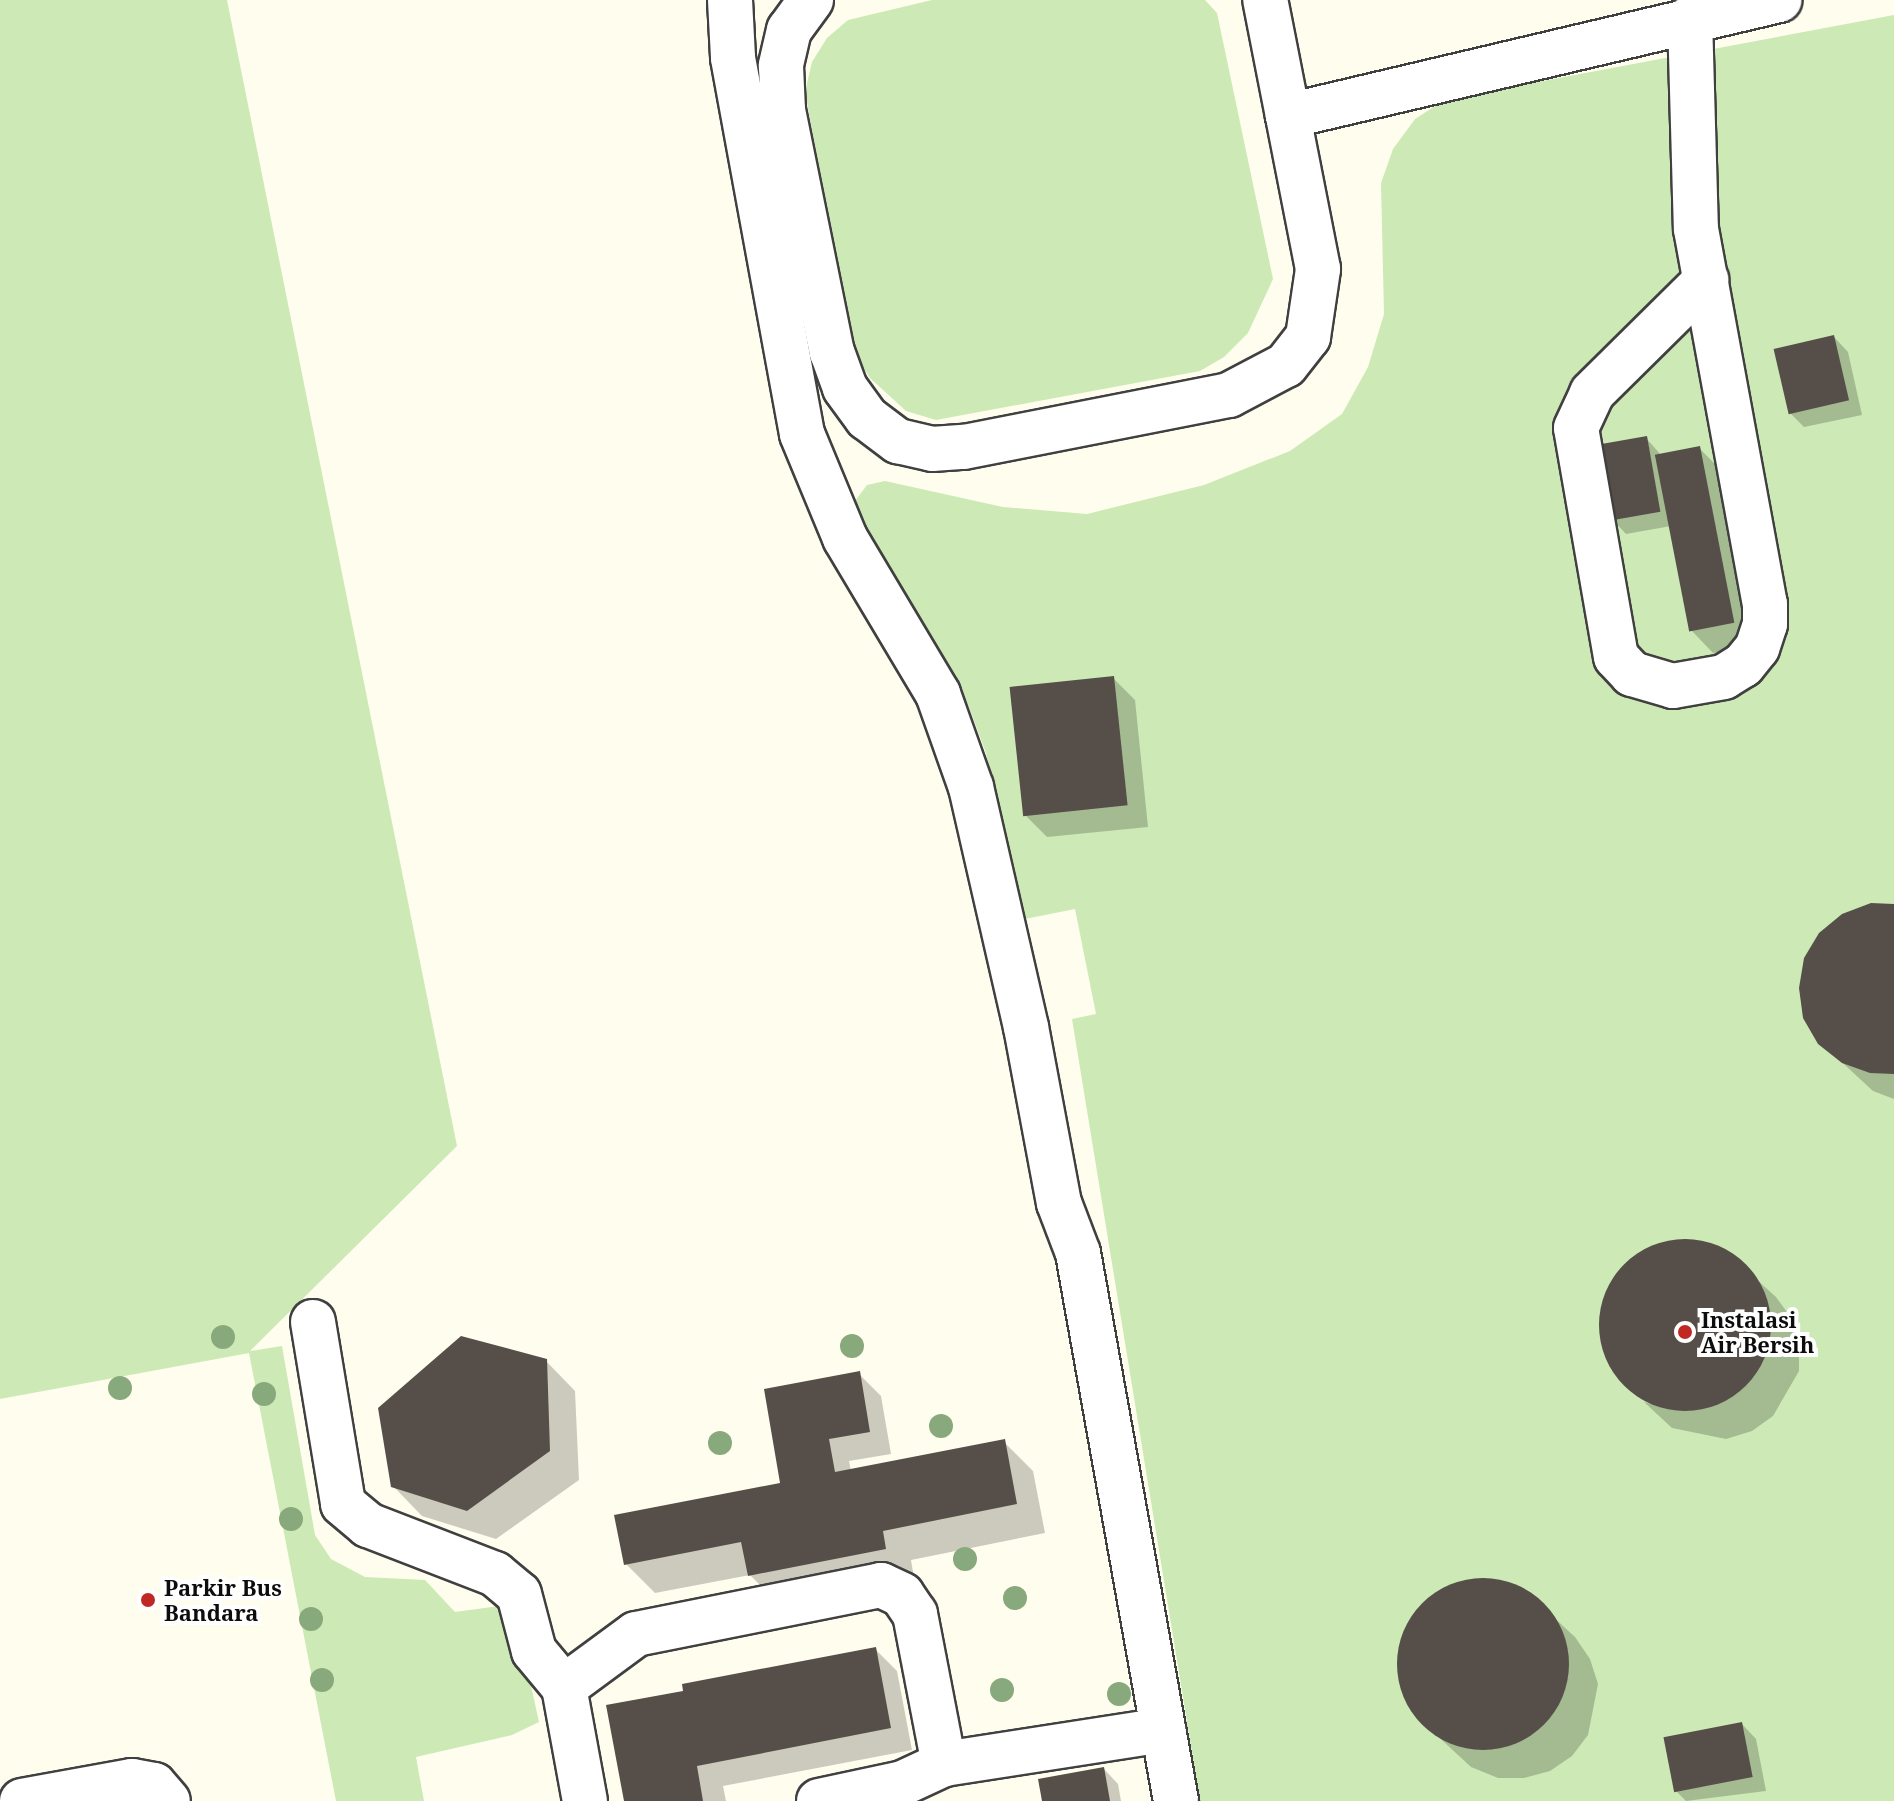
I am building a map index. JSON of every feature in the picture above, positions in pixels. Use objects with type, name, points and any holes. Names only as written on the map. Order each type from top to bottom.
[{"type":"lane","points":[[730,0],[733,58],[802,434],[845,538],[938,694],[971,787],[1026,1027],[1059,1203],[1078,1253],[1176,1801]]},
{"type":"lane","points":[[811,0],[789,30],[781,66],[783,110],[832,352],[852,398],[867,418],[898,441],[932,449],[1011,438],[1229,395],[1286,365],[1308,337],[1318,269],[1265,0]]},
{"type":"lane","points":[[1288,116],[1690,18],[1779,0]]},
{"type":"lane","points":[[1690,18],[1690,126],[1696,229],[1706,280],[1765,624],[1757,648],[1743,665],[1724,677],[1673,686],[1632,674],[1616,657],[1576,428],[1592,393],[1706,280]]},
{"type":"lane","points":[[313,1322],[343,1504],[368,1525],[509,1582],[519,1594],[534,1651],[564,1687],[585,1801]]},
{"type":"lane","points":[[564,1687],[636,1634],[881,1585],[902,1595],[915,1614],[944,1764]]},
{"type":"lane","points":[[819,1801],[903,1783],[944,1764],[1163,1730]]},
{"type":"lane","points":[[22,1801],[132,1781],[154,1785],[168,1801]]},
{"type":"green space","points":[[0,0],[227,0],[457,1146],[250,1351],[282,1346],[315,1535],[331,1559],[365,1577],[425,1580],[455,1612],[513,1604],[539,1722],[512,1735],[416,1757],[424,1801],[336,1801],[249,1353],[0,1399]]},
{"type":"green space","points":[[932,0],[1205,0],[1217,13],[1273,279],[1248,333],[1224,357],[1200,371],[936,420],[906,411],[870,378],[853,351],[805,92],[812,62],[827,38],[848,20]]},
{"type":"green space","points":[[1894,15],[1894,1801],[1200,1801],[1072,1019],[1096,1014],[1075,909],[1020,920],[986,753],[969,707],[852,505],[867,485],[885,481],[1003,507],[1087,514],[1204,485],[1290,451],[1342,414],[1368,367],[1384,314],[1381,183],[1393,149],[1415,119],[1446,99]]},
{"type":"building","points":[[1834,335],[1849,400],[1789,414],[1774,349]]},
{"type":"building","points":[[1647,436],[1660,512],[1609,521],[1596,445]]},
{"type":"building","points":[[1700,446],[1734,623],[1689,631],[1655,455]]},
{"type":"building","points":[[1114,676],[1128,805],[1023,816],[1010,687]]},
{"type":"building","points":[[1871,903],[1894,904],[1894,1074],[1870,1073],[1842,1063],[1818,1044],[1803,1018],[1799,988],[1804,958],[1819,933],[1842,914]]},
{"type":"building","name":"Instalasi Air Bersih","points":[[1685,1239],[1718,1246],[1746,1264],[1764,1292],[1771,1325],[1764,1358],[1746,1386],[1718,1404],[1685,1411],[1652,1404],[1624,1386],[1606,1358],[1599,1325],[1606,1292],[1624,1264],[1652,1246]]},
{"type":"building","points":[[461,1336],[547,1359],[550,1451],[467,1511],[391,1487],[378,1408]]},
{"type":"building","points":[[860,1371],[870,1432],[829,1439],[835,1472],[1005,1439],[1017,1504],[883,1531],[886,1549],[748,1576],[741,1542],[624,1565],[614,1515],[780,1483],[764,1389]]},
{"type":"building","points":[[1483,1578],[1516,1585],[1544,1603],[1562,1631],[1569,1664],[1562,1697],[1544,1725],[1516,1743],[1483,1750],[1450,1743],[1422,1725],[1404,1697],[1397,1664],[1404,1631],[1422,1603],[1450,1585]]},
{"type":"building","points":[[876,1647],[891,1728],[697,1766],[703,1801],[624,1801],[606,1705],[683,1691],[682,1684]]},
{"type":"building","points":[[1742,1722],[1753,1777],[1674,1792],[1663,1737]]},
{"type":"building","points":[[1104,1767],[1110,1801],[1042,1801],[1038,1779]]},
{"type":"place","name":"Instalasi Air Bersih","points":[[1685,1332]]},
{"type":"place","name":"Parkir Bus Bandara","points":[[148,1600]]}]
